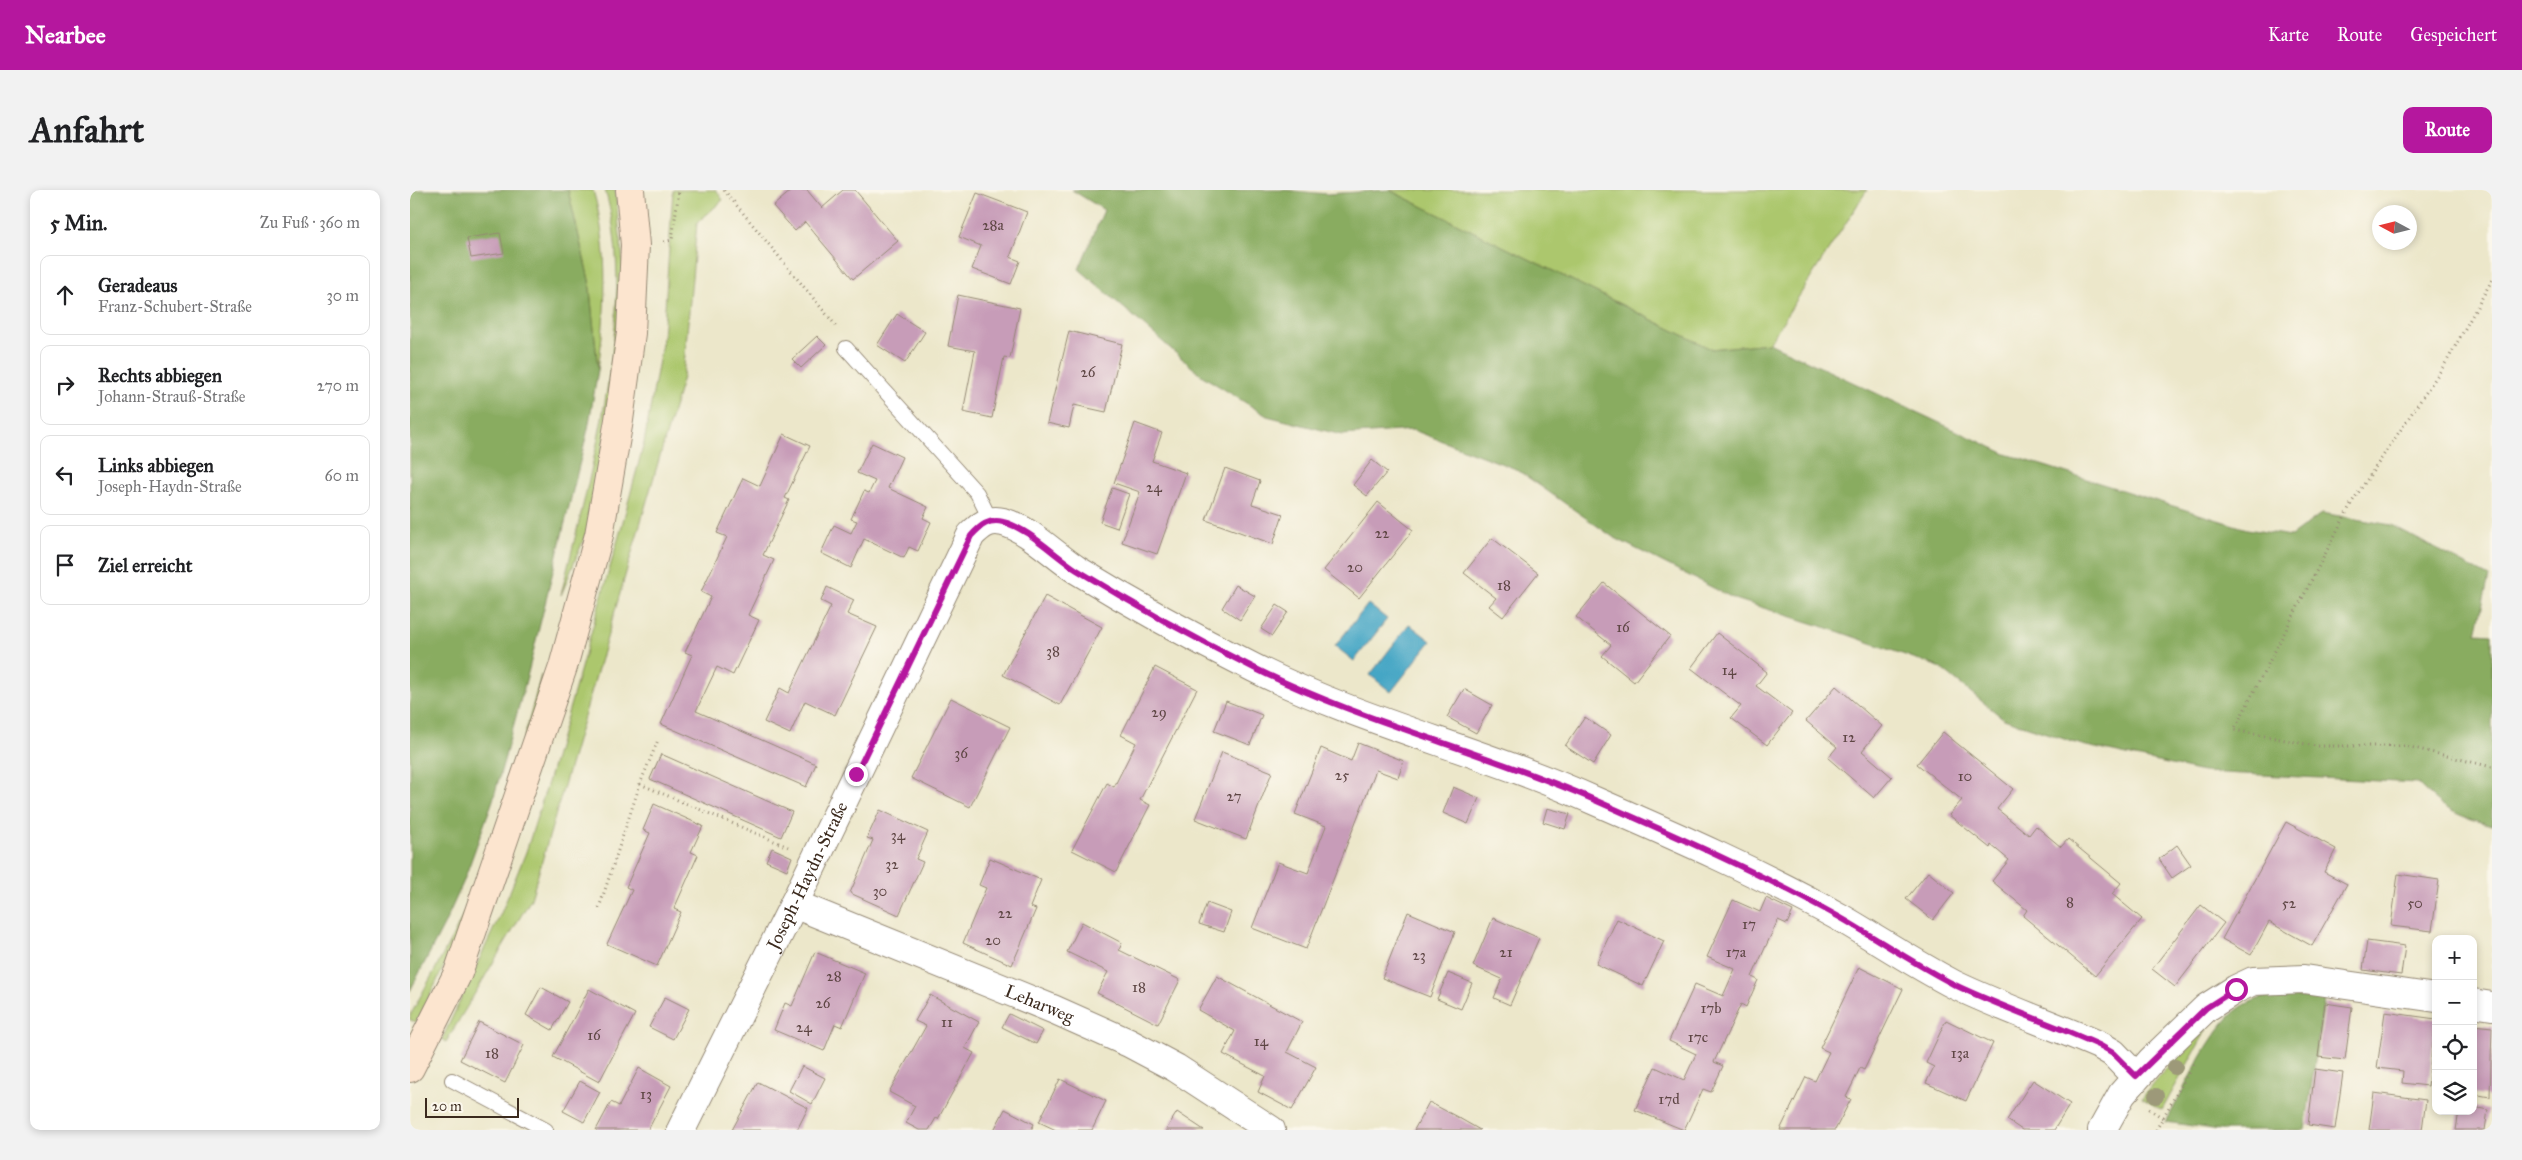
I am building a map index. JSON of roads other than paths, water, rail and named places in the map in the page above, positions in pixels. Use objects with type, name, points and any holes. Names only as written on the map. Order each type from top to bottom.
[{"type":"main road","points":[[410,1068],[458,973],[563,667],[599,535],[631,333],[635,245],[630,190]]},
{"type":"street","name":"Joseph-Haydn-Straße","points":[[681,1130],[816,859],[971,536],[979,527],[991,520]]},
{"type":"street","points":[[991,520],[1012,524],[1065,562],[1115,593],[1272,677],[1389,725],[1467,750],[1571,790],[1661,830],[1806,900],[1954,984],[2006,1009],[2101,1046],[2113,1053],[2136,1076]]},
{"type":"street","name":"Leharweg","points":[[794,904],[1055,1010],[1130,1043],[1176,1068],[1271,1130]]},
{"type":"street","points":[[2102,1130],[2122,1094],[2136,1076],[2206,1008],[2236,989],[2253,981],[2304,979],[2432,997]]},
{"type":"street","points":[[2477,1004],[2492,1006]]},
{"type":"lane","points":[[846,348],[977,493],[991,520]]},
{"type":"lane","points":[[452,1080],[546,1130]]},
{"type":"water","points":[[1368,604],[1387,619],[1354,661],[1335,646]]},
{"type":"water","points":[[1409,624],[1431,641],[1391,692],[1370,675]]}]
